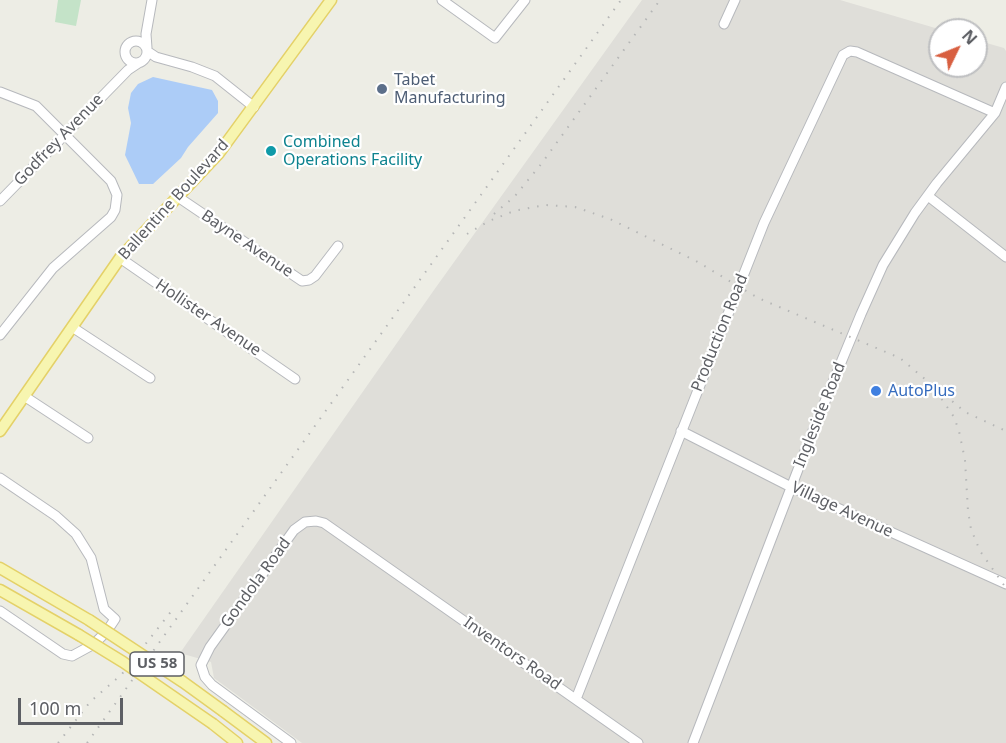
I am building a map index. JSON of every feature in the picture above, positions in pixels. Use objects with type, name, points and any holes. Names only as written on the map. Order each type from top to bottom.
[{"type":"main road","name":"Ballentine Boulevard","points":[[0,431],[120,258],[219,153],[331,0]]},
{"type":"main road","name":"US 58","points":[[0,568],[89,620],[183,682],[266,743]]},
{"type":"main road","name":"US 58","points":[[0,590],[123,662],[237,743]]},
{"type":"street","points":[[141,61],[147,50],[148,20],[152,0]]},
{"type":"street","points":[[442,0],[495,38],[525,0]]},
{"type":"street","points":[[724,24],[735,0]]},
{"type":"street","points":[[148,20],[141,35],[127,47],[126,55],[132,62],[170,62]]},
{"type":"street","points":[[133,41],[141,42],[156,57],[214,76],[254,107]]},
{"type":"street","name":"Production Road","points":[[576,699],[764,223],[843,56],[850,51],[857,52],[995,113]]},
{"type":"street","name":"Godfrey Avenue","points":[[118,80],[125,65],[126,55]]},
{"type":"street","name":"Godfrey Avenue","points":[[0,201],[118,80],[141,61]]},
{"type":"street","name":"Ingleside Road","points":[[693,743],[791,487],[879,275],[896,243],[928,196],[995,113],[1006,87]]},
{"type":"street","points":[[0,92],[36,106],[111,181],[115,187],[117,201],[111,217],[53,268],[3,323],[0,335]]},
{"type":"street","name":"Ingleside Road","points":[[995,113],[1006,107]]},
{"type":"street","points":[[928,196],[1006,257]]},
{"type":"street","name":"Bayne Avenue","points":[[178,197],[302,281],[315,276],[338,246]]},
{"type":"street","name":"Hollister Avenue","points":[[120,258],[295,379]]},
{"type":"street","points":[[72,327],[150,378]]},
{"type":"street","points":[[24,396],[88,438]]},
{"type":"street","name":"Village Avenue","points":[[681,431],[791,487],[1006,584]]},
{"type":"street","points":[[0,478],[56,516],[76,534],[91,558],[104,609],[115,619],[99,640],[72,656],[63,654],[0,611]]},
{"type":"street","name":"Gondola Road","points":[[212,685],[202,671],[202,660],[270,562],[299,525],[310,521],[324,523],[385,566]]},
{"type":"street","name":"Inventors Road","points":[[385,566],[638,743]]},
{"type":"street","points":[[205,698],[212,685],[291,743]]},
{"type":"shaded area","points":[[642,0],[840,0],[928,26],[928,78],[988,78],[988,43],[1004,48],[1006,51],[1006,743],[302,743],[214,678],[211,662],[180,653],[434,290]]},
{"type":"green space","points":[[58,0],[81,0],[76,26],[55,22]]},
{"type":"water","points":[[153,77],[212,90],[218,101],[218,113],[181,158],[153,184],[139,184],[125,155],[131,123],[128,108],[131,93],[138,84]]},
{"type":"railway","points":[[87,743],[621,0]]},
{"type":"railway","points":[[494,214],[515,196],[542,163],[660,0]]},
{"type":"railway","points":[[467,234],[489,221],[514,211],[545,205],[575,207],[610,219],[696,261],[758,298],[900,358],[932,385],[954,417],[965,460],[971,529],[980,551],[1006,588]]},
{"type":"railway","points":[[945,395],[965,412],[1006,431]]},
{"type":"railway","points":[[58,743],[90,702],[122,674],[173,609]]},
{"type":"place","name":"Tabet Manufacturing","points":[[382,89]]},
{"type":"place","name":"Combined Operations Facility","points":[[271,151]]},
{"type":"place","name":"AutoPlus","points":[[876,391]]}]
